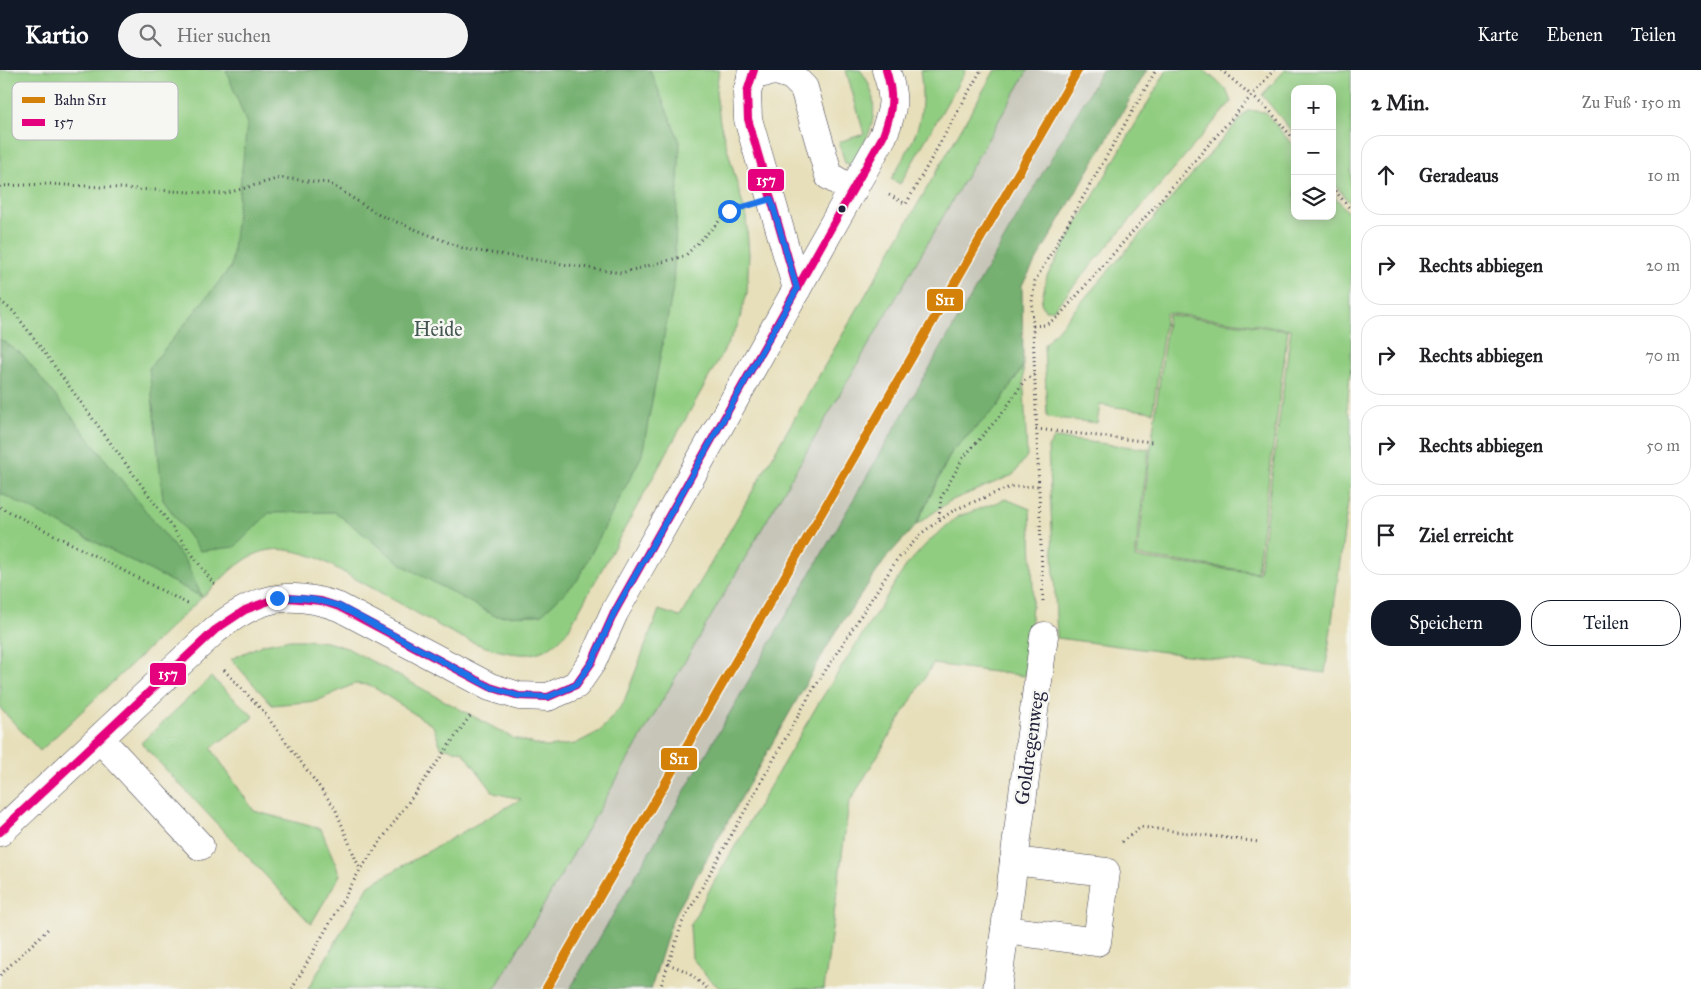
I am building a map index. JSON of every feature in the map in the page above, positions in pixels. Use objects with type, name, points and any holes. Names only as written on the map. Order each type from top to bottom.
[{"type":"street","points":[[0,832],[217,629],[256,604],[277,598],[298,597],[319,600],[339,606],[490,687],[519,696],[548,697],[576,685],[592,662],[614,613],[883,136],[892,113],[892,88],[886,70]]},
{"type":"street","points":[[797,289],[748,119],[747,92],[753,73],[776,71],[792,76],[804,88],[829,176],[856,184]]},
{"type":"street","name":"Goldregenweg","points":[[997,989],[1044,636]]},
{"type":"street","points":[[100,738],[200,846]]},
{"type":"street","points":[[1005,930],[1096,942],[1106,872],[1014,861]]},
{"type":"path","points":[[856,184],[906,204],[981,70]]},
{"type":"path","points":[[1044,636],[1032,302],[1035,281],[1156,70]]},
{"type":"path","points":[[1221,70],[1270,110],[1291,136]]},
{"type":"path","points":[[1033,326],[1045,325],[1058,317],[1274,70]]},
{"type":"path","points":[[0,186],[49,184],[224,194],[280,178],[329,183],[379,215],[465,249],[621,273],[685,256],[729,211],[771,199]]},
{"type":"path","points":[[1336,192],[1351,210]]},
{"type":"path","points":[[0,301],[13,311],[34,337],[217,629],[263,711],[336,808],[360,870]]},
{"type":"path","points":[[939,519],[941,498],[963,458],[1004,411],[1024,381],[1035,374]]},
{"type":"path","points":[[1036,429],[1152,442]]},
{"type":"path","points":[[660,989],[682,923],[812,693],[896,561],[923,532],[954,510],[1010,487],[1039,486]]},
{"type":"path","points":[[0,507],[191,605],[217,629]]},
{"type":"path","points":[[292,989],[360,870],[490,687]]},
{"type":"path","points":[[1106,872],[1116,846],[1141,827],[1259,842]]},
{"type":"path","points":[[0,975],[49,928]]},
{"type":"path","points":[[668,964],[686,971],[708,989]]},
{"type":"shaded area","points":[[1028,70],[1101,70],[570,989],[495,989]]},
{"type":"green space","name":"Heide","points":[[0,70],[719,70],[716,92],[720,122],[746,216],[749,254],[747,293],[738,325],[568,630],[559,640],[541,651],[527,654],[505,652],[490,648],[448,631],[318,558],[279,549],[256,554],[232,569],[40,751],[0,708]]},
{"type":"green space","name":"Heide","points":[[226,70],[650,70],[680,142],[673,288],[642,455],[577,581],[541,615],[495,616],[404,566],[335,512],[269,513],[235,547],[200,551],[163,500],[149,368],[231,267],[247,124]]},
{"type":"green space","points":[[846,70],[860,70],[865,76],[874,106],[870,130],[852,165],[845,163],[839,142],[864,134]]},
{"type":"green space","points":[[920,70],[966,70],[900,184],[891,179],[918,128],[922,103]]},
{"type":"green space","points":[[995,70],[1028,70],[495,989],[308,989],[369,885],[521,799],[494,793],[463,752],[441,747],[433,726],[370,685],[354,684],[317,701],[272,705],[231,659],[264,644],[285,640],[327,642],[347,648],[513,738],[546,747],[575,744],[600,731],[623,704],[659,610],[680,617]]},
{"type":"green space","points":[[1102,70],[1147,70],[1022,285],[1023,366],[998,406],[952,451],[916,525],[887,557],[836,631],[673,918],[651,989],[570,989]]},
{"type":"green space","points":[[1167,70],[1204,70],[1226,89],[1231,102],[1053,310],[1045,310],[1041,303],[1047,276]]},
{"type":"green space","points":[[1285,70],[1351,70],[1351,204],[1336,186],[1336,85],[1291,85],[1291,130],[1262,95]]},
{"type":"green space","points":[[1248,110],[1265,112],[1291,143],[1291,220],[1336,220],[1336,198],[1351,216],[1351,363],[1347,410],[1351,417],[1351,480],[1325,673],[1057,638],[1048,447],[1055,438],[1149,449],[1135,558],[1259,573],[1291,329],[1166,313],[1153,412],[1100,405],[1097,423],[1047,417],[1044,345]]},
{"type":"green space","points":[[1168,315],[1288,330],[1257,572],[1137,556]]},
{"type":"green space","points":[[0,339],[23,355],[186,562],[202,597],[0,493]]},
{"type":"green space","points":[[1023,366],[1027,456],[1013,475],[950,501],[916,525],[952,451],[998,406]]},
{"type":"green space","points":[[1006,499],[1030,509],[1033,589],[1025,676],[933,664],[849,803],[824,989],[721,989],[710,980],[692,958],[690,926],[706,896],[818,704],[906,566],[930,540],[957,517]]},
{"type":"green space","points":[[211,677],[254,717],[211,748],[254,811],[321,829],[340,875],[311,924],[141,743]]},
{"type":"rail line","name":"S11","points":[[546,989],[1078,70]]},
{"type":"transit line","name":"157","points":[[754,70],[747,92],[748,119],[797,289]]},
{"type":"transit line","name":"157","points":[[0,832],[215,630],[245,610],[274,599],[288,598],[321,601],[339,607],[490,687],[519,696],[548,697],[576,685],[592,662],[614,613],[883,136],[889,118],[891,103],[886,70]]},
{"type":"route","points":[[277,598],[298,597],[319,600],[339,606],[490,687],[519,696],[548,697],[576,685],[592,662],[614,613],[797,289],[771,199],[729,211]]}]
